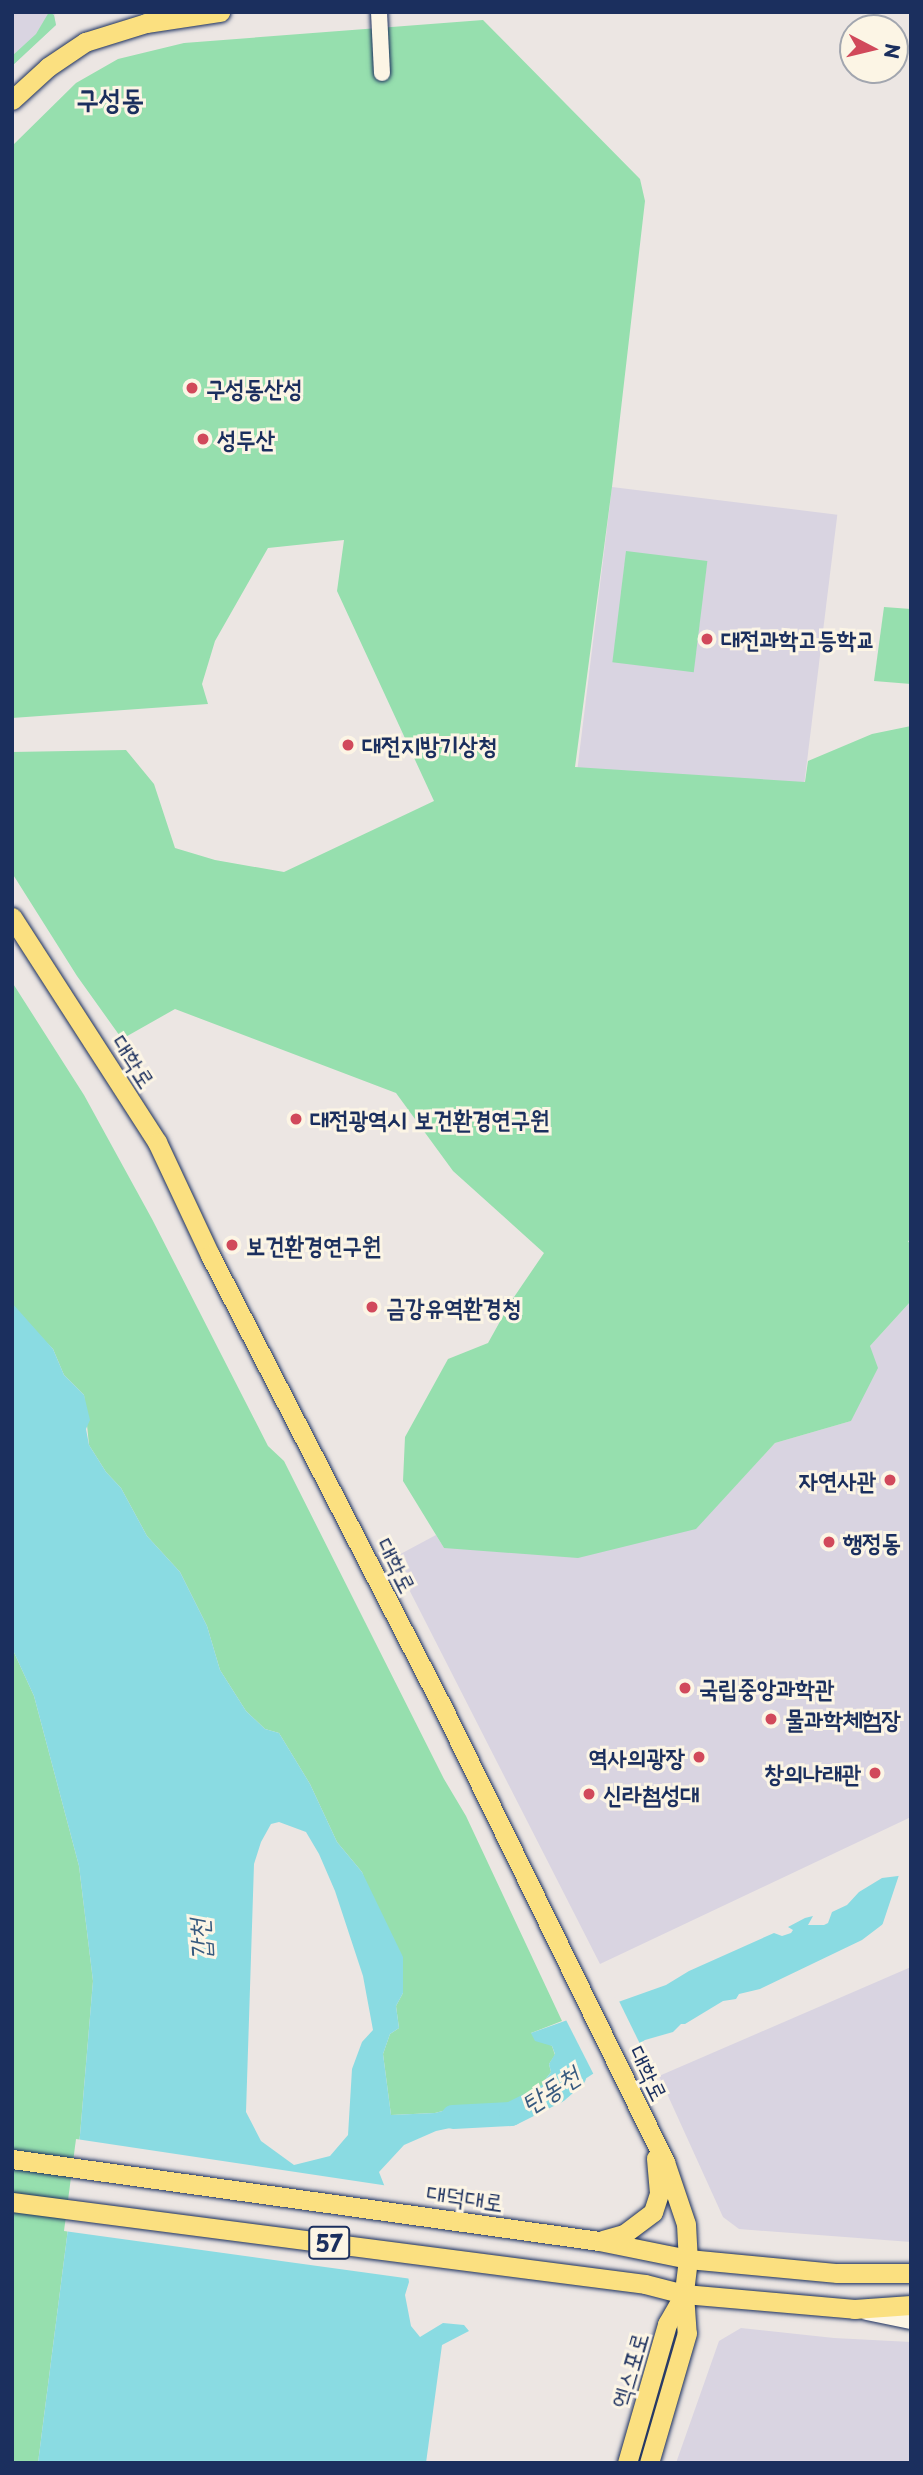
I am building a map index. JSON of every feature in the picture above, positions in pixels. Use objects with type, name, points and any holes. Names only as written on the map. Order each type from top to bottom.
[{"type":"main road","points":[[12,100],[48,67],[85,42],[146,23],[220,12]]},
{"type":"main road","name":"대학로","points":[[12,917],[157,1142],[210,1255],[436,1694],[649,2128],[678,2197],[686,2224],[688,2259]]},
{"type":"main road","points":[[599,2241],[624,2234],[653,2212],[659,2193],[659,2169],[649,2128]]},
{"type":"main road","name":"대덕대로","points":[[12,2159],[599,2241],[688,2259],[837,2273],[911,2273]]},
{"type":"main road","name":"57","points":[[12,2202],[645,2284],[684,2294],[854,2309],[911,2305]]},
{"type":"main road","name":"엑스포로","points":[[649,2463],[687,2333],[684,2294],[688,2259]]},
{"type":"main road","name":"엑스포로","points":[[627,2463],[667,2324],[684,2294]]},
{"type":"street","points":[[379,12],[382,73]]},
{"type":"street","points":[[854,2309],[911,2321]]},
{"type":"shaded area","points":[[12,12],[58,12],[54,15],[56,25],[12,66]]},
{"type":"shaded area","name":"대전과학고등학교","points":[[612,487],[837,515],[803,796],[578,768]]},
{"type":"shaded area","name":"국립중앙과학관","points":[[911,1301],[911,1817],[600,1964],[393,1558],[436,1535],[444,1548],[695,1529],[775,1443],[851,1421],[870,1346]]},
{"type":"shaded area","points":[[911,1967],[911,2242],[739,2229],[723,2217],[659,2076]]},
{"type":"shaded area","points":[[741,2328],[834,2338],[911,2342],[911,2463],[676,2463],[719,2341]]},
{"type":"green space","points":[[49,12],[54,15],[56,25],[12,66],[12,56],[36,34]]},
{"type":"green space","points":[[483,20],[640,179],[645,201],[612,487],[575,767],[805,782],[808,761],[872,734],[911,726],[911,1240],[908,1241],[911,1246],[911,1301],[870,1346],[878,1368],[851,1421],[775,1443],[696,1529],[578,1558],[444,1548],[403,1481],[405,1437],[448,1359],[488,1343],[512,1300],[544,1253],[453,1171],[396,1093],[175,1009],[122,1039],[77,976],[12,873],[12,752],[126,750],[154,784],[175,848],[215,860],[284,872],[434,801],[337,591],[344,540],[268,548],[215,641],[202,684],[208,704],[12,718],[12,146],[76,83],[118,59],[184,43]]},
{"type":"green space","points":[[626,551],[707,561],[694,672],[612,662]]},
{"type":"green space","points":[[884,607],[911,609],[911,684],[874,681]]},
{"type":"green space","points":[[12,982],[84,1095],[152,1219],[268,1446],[284,1461],[444,1779],[466,1816],[562,2021],[531,2033],[552,2046],[555,2055],[549,2064],[551,2072],[545,2080],[545,2092],[520,2104],[487,2110],[450,2109],[435,2113],[391,2115],[383,2054],[390,2034],[399,2028],[396,2006],[403,1993],[362,1872],[337,1842],[310,1784],[279,1733],[265,1729],[246,1711],[220,1670],[207,1626],[180,1572],[147,1536],[121,1488],[106,1472],[89,1445],[84,1395],[64,1375],[53,1349],[15,1310],[12,1303]]},
{"type":"green space","points":[[12,1648],[34,1696],[79,1866],[93,1981],[80,2135],[38,2463],[12,2463]]},
{"type":"water","name":"갑천","points":[[12,1303],[53,1349],[64,1375],[84,1395],[90,1420],[86,1429],[89,1445],[106,1472],[121,1488],[147,1536],[180,1572],[207,1626],[220,1670],[246,1711],[265,1729],[279,1733],[310,1784],[337,1842],[362,1872],[403,1957],[403,1993],[396,2006],[399,2028],[390,2034],[383,2054],[391,2115],[435,2113],[450,2109],[487,2110],[488,2120],[436,2131],[404,2145],[379,2172],[400,2226],[409,2282],[405,2295],[411,2326],[420,2337],[443,2323],[464,2325],[469,2331],[442,2345],[426,2463],[38,2463],[80,2135],[93,1981],[79,1866],[34,1696],[12,1648]],"holes":[[[279,1822],[306,1832],[335,1891],[363,1976],[373,2030],[362,2042],[352,2069],[348,2135],[330,2156],[294,2165],[261,2141],[246,2112],[254,1864],[261,1842],[271,1824]]]},
{"type":"water","points":[[906,1875],[908,1905],[862,1940],[760,1989],[739,1994],[736,1999],[723,2001],[681,2024],[673,2032],[645,2040],[585,2079],[568,2097],[551,2105],[545,2092],[545,2080],[551,2072],[549,2064],[555,2054],[552,2046],[535,2041],[531,2033],[666,1985],[689,1971],[774,1933],[782,1936],[791,1933],[793,1930],[788,1927],[805,1918],[813,1916],[808,1925],[824,1925],[828,1923],[832,1912],[847,1905],[859,1892],[882,1878]]},
{"type":"pier","points":[[906,1871],[910,1874],[911,1908],[881,1929],[900,1872]]},
{"type":"pier","points":[[617,1997],[641,2046],[595,2077],[564,2016]]},
{"type":"pier","points":[[76,2139],[389,2186],[403,2225],[412,2279],[64,2231]]},
{"type":"waterway","name":"탄동천","points":[[453,2117],[511,2114],[557,2091],[574,2076]]},
{"type":"place","name":"구성동산성","points":[[192,388]]},
{"type":"place","name":"성두산","points":[[203,439]]},
{"type":"place","name":"대전과학고등학교","points":[[707,639]]},
{"type":"place","name":"대전지방기상청","points":[[348,745]]},
{"type":"place","name":"대전광역시 보건환경연구원","points":[[296,1119]]},
{"type":"place","name":"보건환경연구원","points":[[232,1245]]},
{"type":"place","name":"금강유역환경청","points":[[372,1307]]},
{"type":"place","name":"자연사관","points":[[890,1480]]},
{"type":"place","name":"행정동","points":[[829,1542]]},
{"type":"place","name":"국립중앙과학관","points":[[685,1688]]},
{"type":"place","name":"물과학체험장","points":[[771,1719]]},
{"type":"place","name":"역사의광장","points":[[699,1757]]},
{"type":"place","name":"창의나래관","points":[[875,1773]]},
{"type":"place","name":"신라첨성대","points":[[589,1794]]},
{"type":"district","name":"구성동","points":[[110,98]]}]
